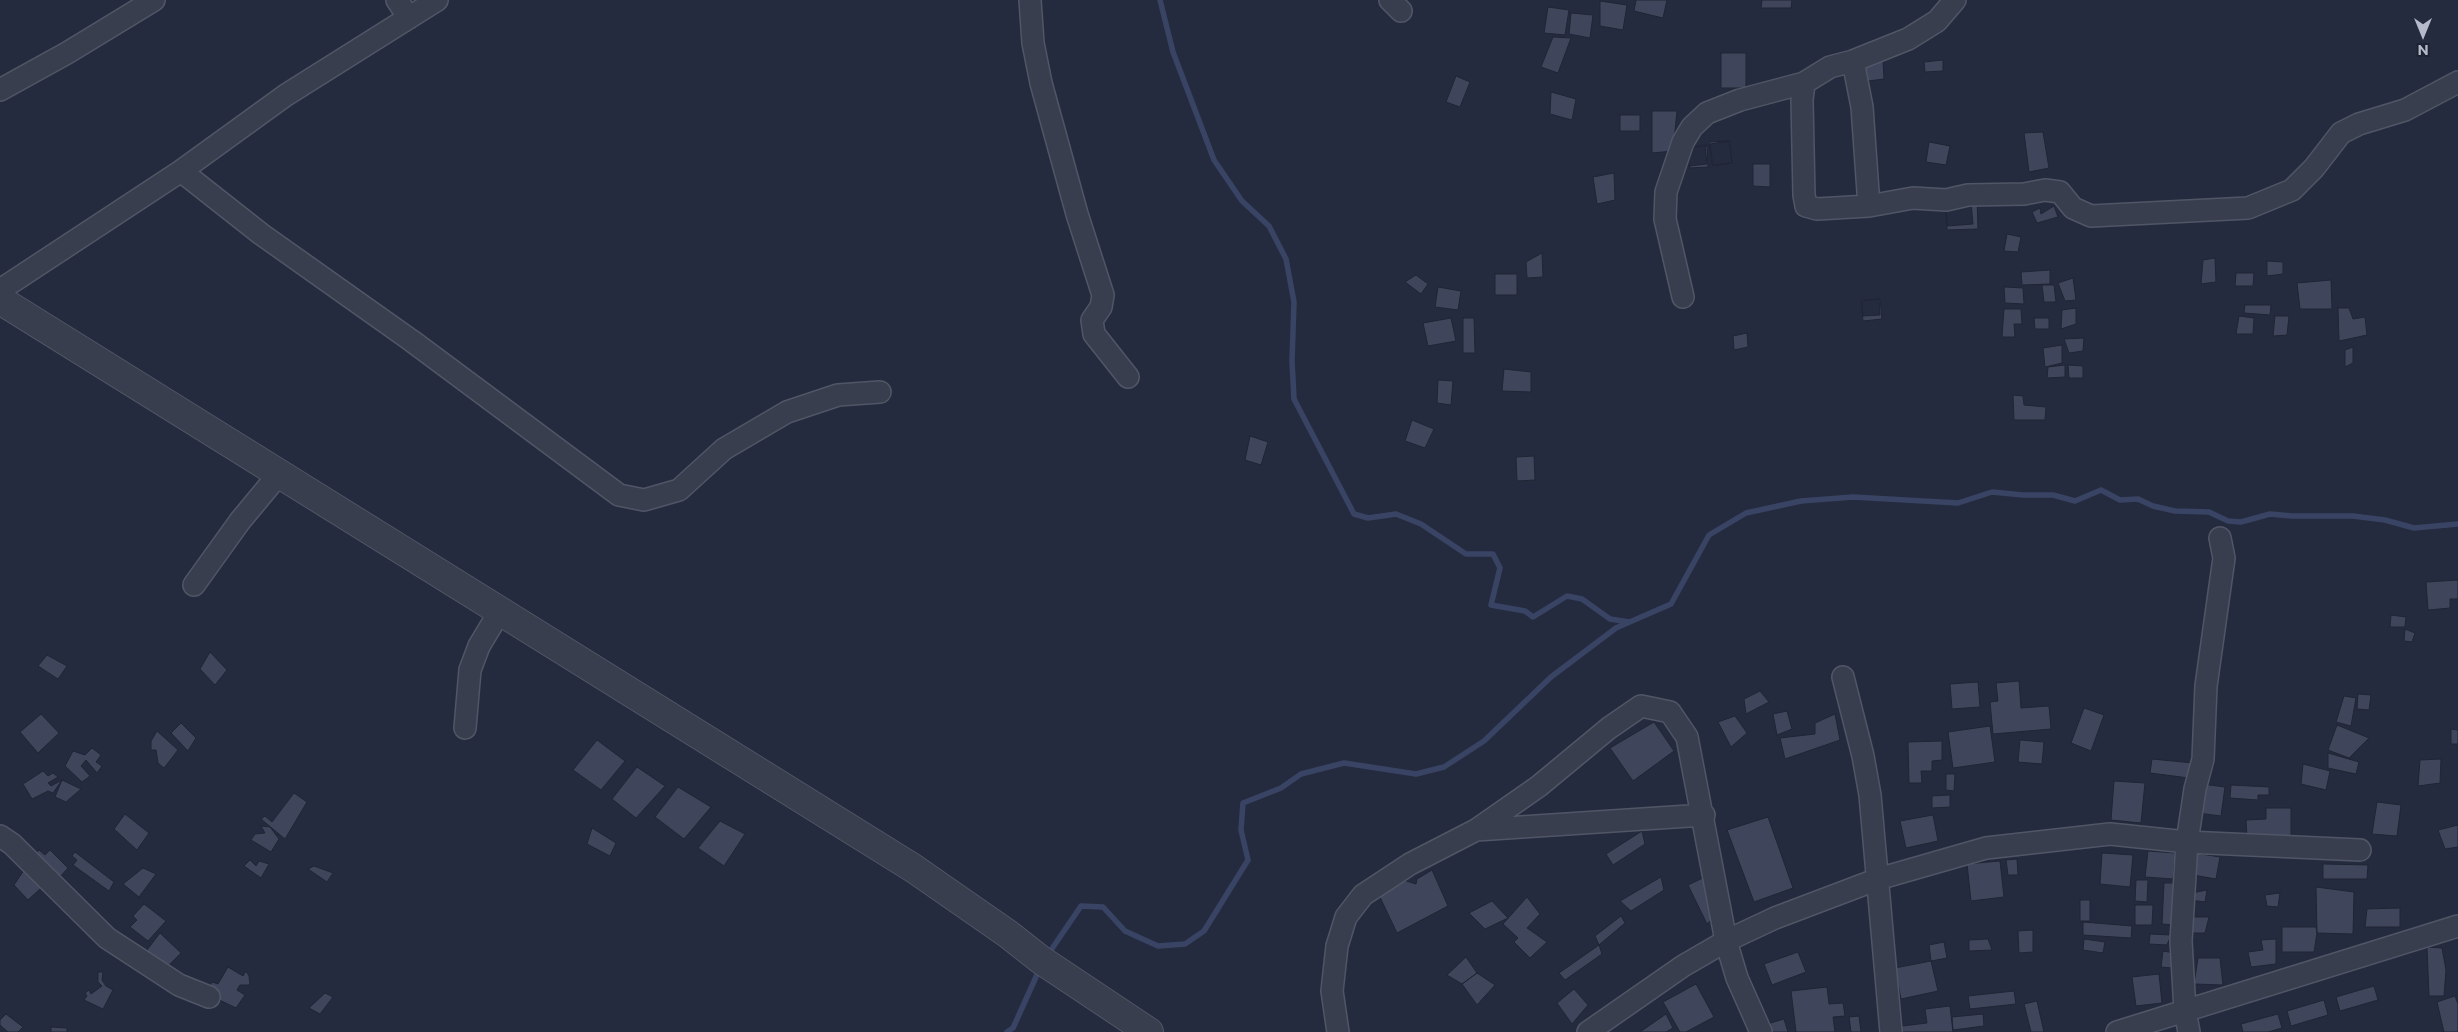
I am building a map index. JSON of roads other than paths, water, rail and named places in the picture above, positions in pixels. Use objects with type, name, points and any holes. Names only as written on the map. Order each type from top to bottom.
[{"type":"street","points":[[0,88],[67,53],[154,0]]},
{"type":"street","points":[[397,0],[409,18]]},
{"type":"street","points":[[0,290],[181,171],[286,95],[437,0]]},
{"type":"street","points":[[1030,0],[1033,43],[1041,83],[1077,214],[1103,295],[1101,307],[1092,320],[1094,334],[1128,377]]},
{"type":"street","points":[[1683,297],[1665,219],[1666,192],[1683,142],[1692,126],[1707,113],[1715,109],[1804,82],[1830,67],[1853,61],[1908,39],[1937,21],[1955,0]]},
{"type":"street","points":[[1853,61],[1863,116],[1870,206]]},
{"type":"street","points":[[1804,82],[1802,100],[1804,195],[1806,206],[1816,209],[1870,206],[1913,198],[1946,200],[1968,195],[2024,194],[2045,190],[2060,192],[2073,208],[2091,216],[2248,208],[2292,190],[2314,168],[2341,133],[2359,124],[2405,110],[2458,82]]},
{"type":"street","points":[[181,171],[261,234],[412,341],[619,495],[644,500],[679,490],[724,449],[787,412],[838,395],[880,392]]},
{"type":"street","points":[[0,300],[913,868],[1075,983],[1149,1032]]},
{"type":"street","points":[[194,586],[240,521],[279,474]]},
{"type":"street","points":[[2189,1032],[2184,1011],[2180,941],[2187,842],[2195,789],[2203,758],[2206,686],[2224,558],[2220,538]]},
{"type":"street","points":[[465,728],[470,670],[479,646],[500,611]]},
{"type":"street","points":[[1843,677],[1869,788],[1891,1032]]},
{"type":"street","points":[[1338,1032],[1332,991],[1337,946],[1346,917],[1363,895],[1410,864],[1476,830],[1539,786],[1609,728],[1641,706],[1670,712],[1688,736],[1726,941],[1737,978],[1761,1032]]},
{"type":"street","points":[[1476,830],[1704,815]]},
{"type":"street","points":[[1588,1032],[1683,966],[1726,941],[1775,918],[1878,879],[1986,848],[2110,834],[2187,842],[2360,850]]},
{"type":"street","points":[[0,836],[18,850],[107,938],[179,985],[210,997]]},
{"type":"street","points":[[2116,1032],[2458,926]]},
{"type":"waterway","points":[[1160,0],[1173,52],[1214,160],[1242,201],[1269,226],[1286,259],[1294,302],[1292,361],[1294,399],[1354,514],[1368,518],[1396,514],[1421,524],[1466,554],[1493,554],[1500,568],[1491,605],[1525,611],[1533,617],[1567,596],[1582,599],[1610,619],[1629,622]]},
{"type":"waterway","points":[[1047,956],[1081,906],[1103,907],[1125,931],[1158,946],[1185,944],[1204,931],[1248,860],[1241,830],[1243,803],[1281,788],[1301,774],[1344,763],[1416,774],[1444,767],[1484,741],[1551,677],[1616,628],[1671,604],[1709,535],[1746,513],[1801,501],[1853,497],[1958,503],[1992,492],[2053,495],[2075,501],[2101,490],[2120,500],[2138,499],[2153,506],[2175,511],[2209,512],[2228,521],[2241,522],[2270,514],[2353,516],[2385,520],[2414,528],[2458,524]]},
{"type":"waterway","points":[[1007,1032],[1013,1028],[1040,968]]}]
